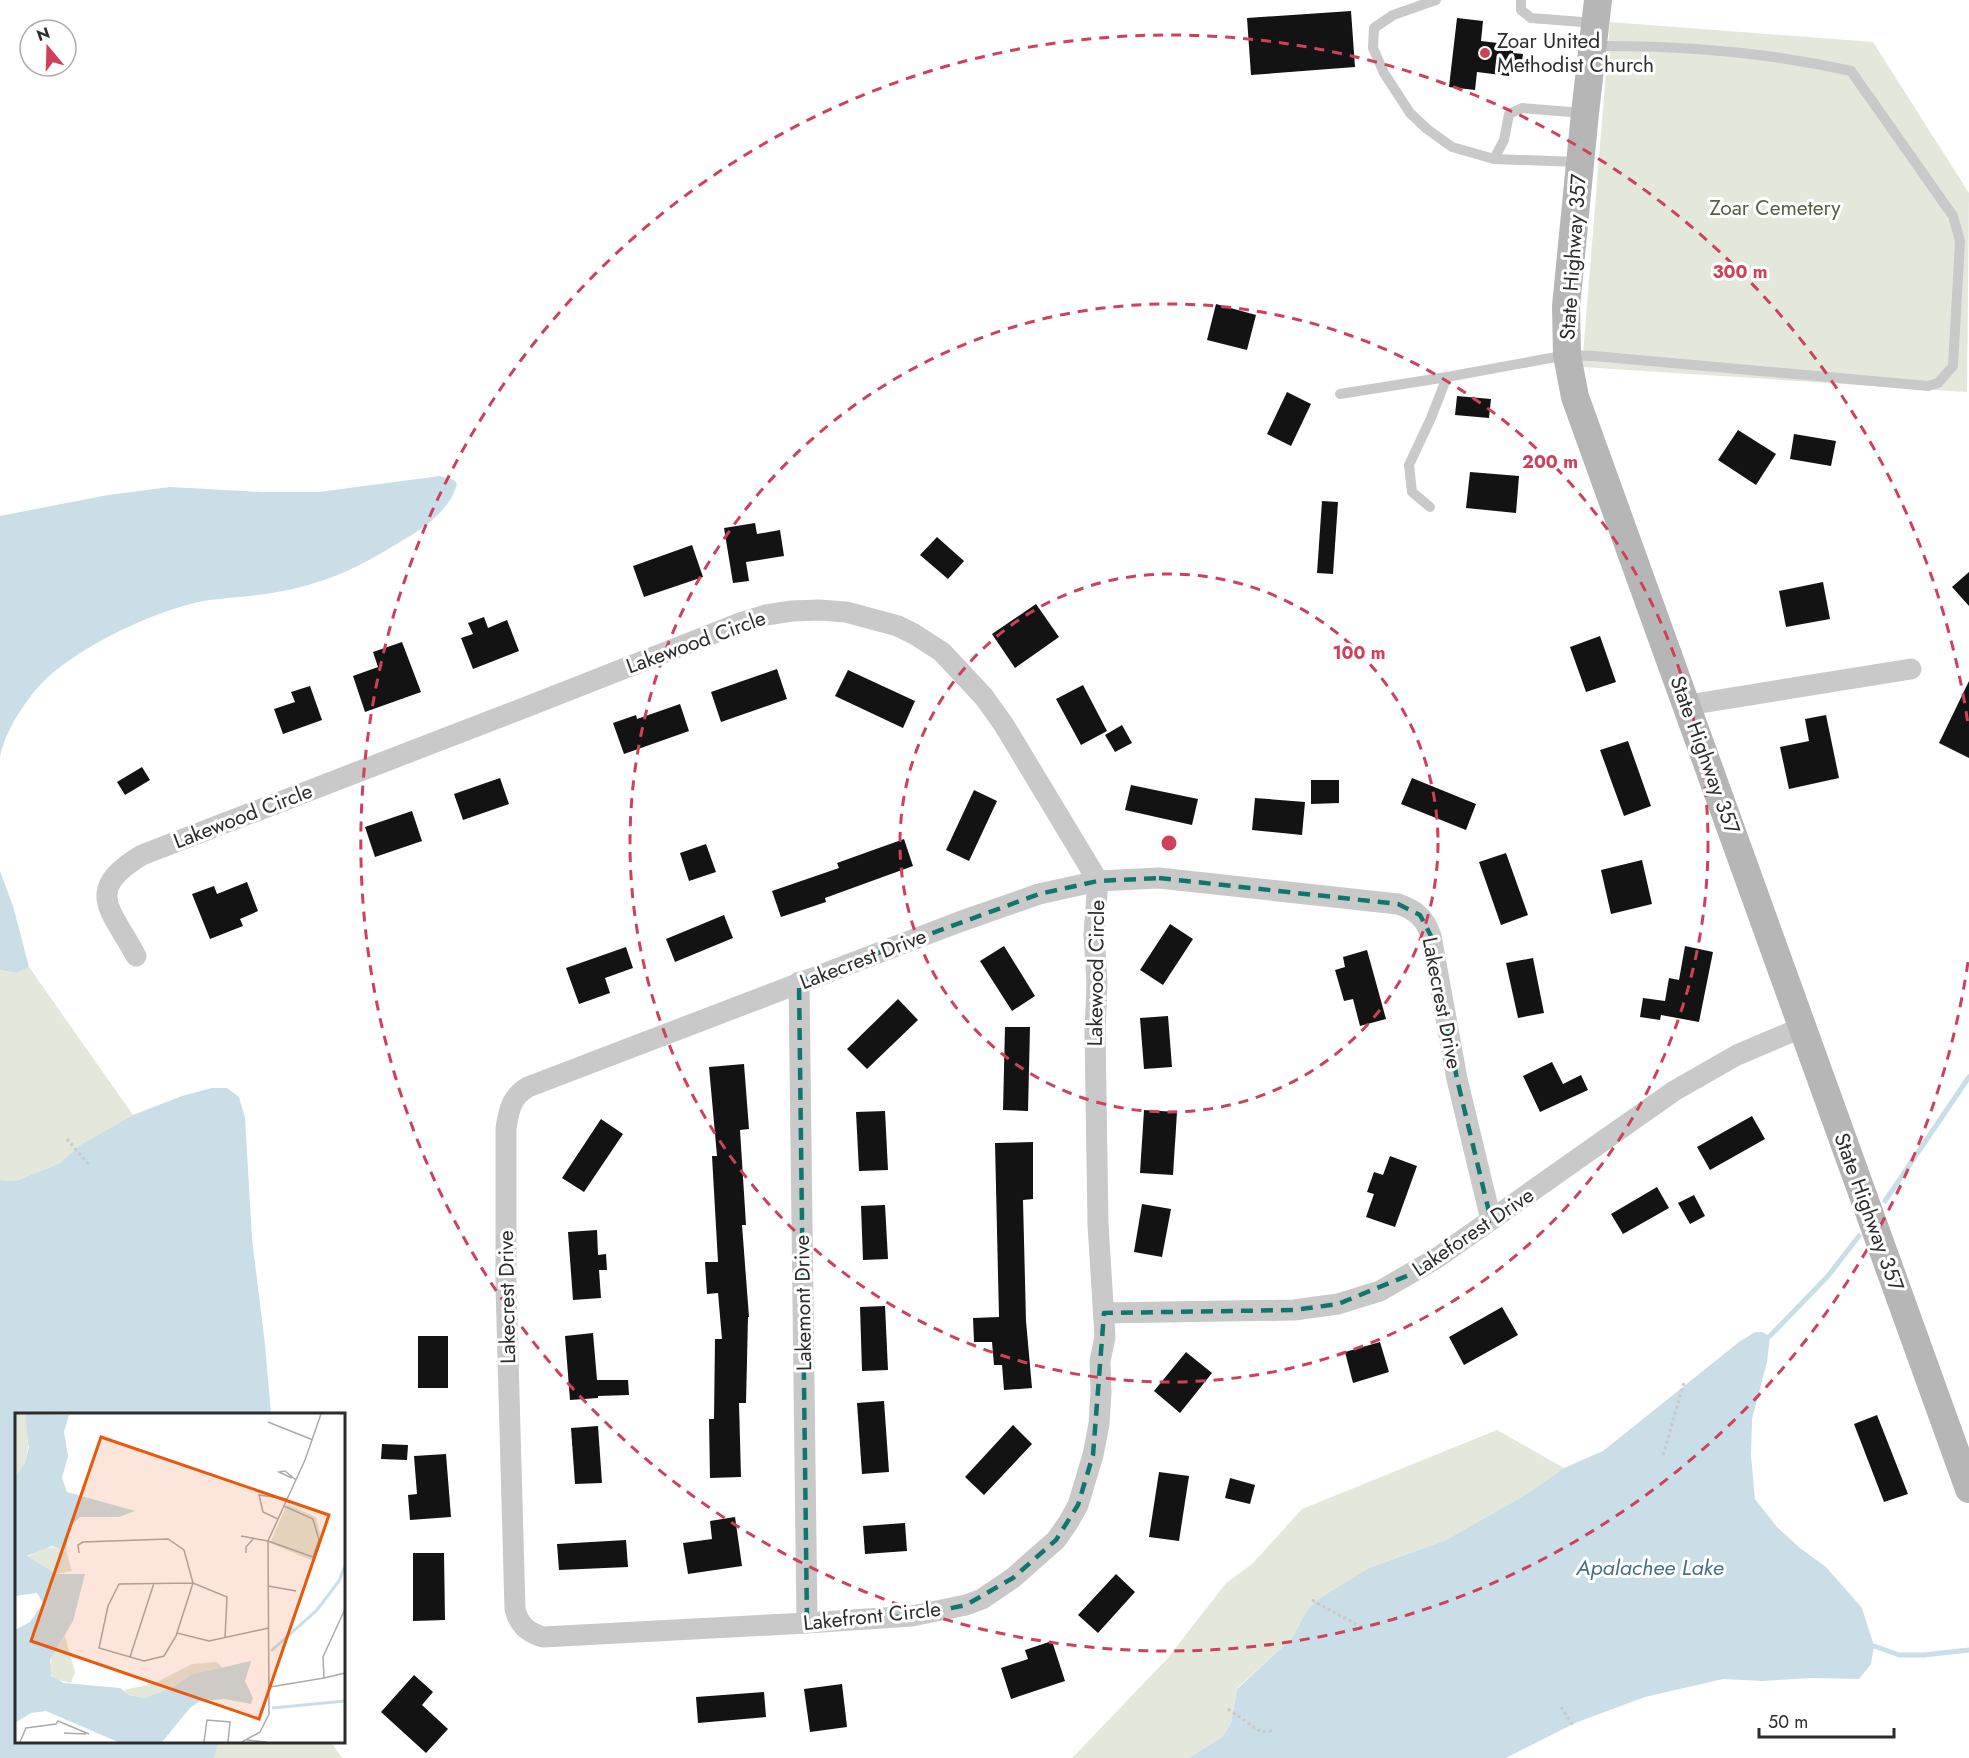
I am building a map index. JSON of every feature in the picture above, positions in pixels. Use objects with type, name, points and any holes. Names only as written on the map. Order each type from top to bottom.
[{"type":"main road","name":"State Highway 357","points":[[1595,23],[1566,306],[1567,355],[1575,397],[1968,1484]]},
{"type":"street","name":"Lakewood Circle","points":[[136,956],[116,925],[107,900],[111,881],[116,873],[142,855],[740,623],[766,615],[792,611],[828,611],[872,618],[914,634],[942,652],[984,697],[1004,725],[1098,881],[1094,934],[1097,983],[1095,1066],[1098,1224],[1104,1313]]},
{"type":"street","points":[[1688,705],[1911,669]]},
{"type":"street","name":"Lakecrest Drive","points":[[515,1609],[505,1181],[506,1128],[512,1103],[528,1087],[799,982],[1039,894],[1098,881],[1159,878],[1398,904],[1410,908],[1419,915],[1427,924],[1431,936],[1457,1079],[1491,1220]]},
{"type":"street","name":"Lakemont Drive","points":[[799,982],[807,1623]]},
{"type":"street","name":"Lakeforest Drive","points":[[1104,1313],[1294,1310],[1338,1304],[1380,1291],[1465,1240],[1674,1091],[1737,1055],[1803,1026]]},
{"type":"street","name":"Lakefront Circle","points":[[515,1609],[521,1624],[527,1630],[543,1636],[912,1616],[966,1605],[982,1599],[1013,1578],[1056,1540],[1078,1505],[1093,1455],[1099,1424],[1100,1361],[1105,1337],[1104,1313]]},
{"type":"lane","points":[[1436,0],[1393,15],[1374,28],[1373,48],[1384,73],[1410,113],[1452,147],[1494,159],[1580,162]]},
{"type":"lane","points":[[1340,394],[1567,355],[1928,386],[1938,383],[1953,366],[1960,240],[1953,216],[1851,71],[1808,61],[1737,51],[1638,45],[1595,23],[1531,18],[1521,10],[1521,0]]},
{"type":"lane","points":[[1494,159],[1504,140],[1509,114],[1522,108],[1585,114]]},
{"type":"lane","points":[[1430,507],[1412,492],[1409,465],[1447,377]]},
{"type":"path","points":[[66,1139],[89,1165]]},
{"type":"path","points":[[1663,1455],[1684,1383]]},
{"type":"path","points":[[1312,1600],[1365,1629]]},
{"type":"path","points":[[1560,1707],[1574,1727]]},
{"type":"path","points":[[1228,1709],[1261,1732],[1273,1731]]},
{"type":"highlighted area","points":[[1159,878],[1398,904],[1420,915],[1431,936],[1457,1079],[1491,1220],[1409,1275],[1338,1304],[1294,1310],[1104,1313],[1093,1455],[1078,1505],[1056,1540],[1013,1578],[966,1605],[912,1616],[807,1623],[799,982],[1039,894],[1098,881]]},
{"type":"green space","name":"Zoar Cemetery","points":[[1610,22],[1873,42],[1969,193],[1967,392],[1582,367]]},
{"type":"green space","points":[[29,967],[133,1115],[80,1145],[60,1163],[16,1181],[0,1180],[0,970],[17,973]]},
{"type":"green space","points":[[1497,1430],[1564,1468],[1525,1495],[1446,1540],[1369,1568],[1306,1612],[1292,1638],[1237,1688],[1231,1723],[1222,1737],[1190,1758],[1072,1758],[1167,1659],[1226,1583],[1252,1564],[1302,1509]]},
{"type":"green space","points":[[219,1743],[332,1743],[342,1758],[214,1758]]},
{"type":"water","points":[[440,476],[454,480],[457,484],[443,509],[413,534],[360,565],[294,589],[203,601],[184,606],[126,628],[88,648],[55,671],[37,688],[7,734],[0,757],[0,516],[108,495],[170,487],[262,492],[319,492]]},
{"type":"water","points":[[0,871],[13,906],[29,967],[17,973],[0,970]]},
{"type":"water","points":[[212,1088],[227,1088],[239,1097],[245,1118],[252,1239],[271,1413],[15,1413],[15,1743],[219,1743],[214,1758],[0,1758],[0,1180],[16,1181],[60,1163],[80,1145],[133,1115],[182,1096]]},
{"type":"water","name":"Apalachee Lake","points":[[1755,1332],[1762,1332],[1770,1336],[1767,1362],[1752,1419],[1751,1456],[1755,1499],[1777,1527],[1826,1567],[1862,1608],[1874,1646],[1871,1664],[1859,1679],[1812,1678],[1762,1681],[1723,1679],[1645,1697],[1575,1723],[1506,1758],[1189,1758],[1222,1737],[1231,1723],[1237,1689],[1292,1638],[1306,1612],[1317,1600],[1369,1568],[1446,1540],[1525,1495],[1564,1468],[1603,1451],[1739,1342]]},
{"type":"building","points":[[1351,11],[1355,67],[1251,75],[1247,18]]},
{"type":"building","name":"Zoar United Methodist Church","points":[[1457,18],[1483,21],[1481,41],[1514,45],[1513,53],[1523,54],[1521,68],[1510,67],[1509,76],[1477,72],[1475,90],[1449,87]]},
{"type":"building","points":[[1216,304],[1256,315],[1247,350],[1207,340]]},
{"type":"building","points":[[1287,392],[1311,404],[1291,446],[1267,434]]},
{"type":"building","points":[[1457,396],[1491,399],[1489,418],[1455,415]]},
{"type":"building","points":[[1738,430],[1776,454],[1756,485],[1718,460]]},
{"type":"building","points":[[1794,434],[1836,441],[1831,466],[1790,459]]},
{"type":"building","points":[[1470,472],[1519,476],[1516,513],[1466,508]]},
{"type":"building","points":[[1322,501],[1338,502],[1333,574],[1317,573]]},
{"type":"building","points":[[755,523],[757,534],[780,530],[784,556],[746,562],[749,581],[733,583],[724,528]]},
{"type":"building","points":[[937,537],[964,561],[948,579],[920,555]]},
{"type":"building","points":[[692,545],[703,577],[644,597],[633,566]]},
{"type":"building","points":[[1969,572],[1969,606],[1952,587]]},
{"type":"building","points":[[1823,582],[1830,619],[1786,627],[1779,591]]},
{"type":"building","points":[[1036,604],[1059,637],[1015,668],[992,634]]},
{"type":"building","points":[[484,617],[488,628],[507,620],[519,651],[473,669],[461,638],[473,634],[468,623]]},
{"type":"building","points":[[1600,636],[1616,682],[1586,692],[1570,647]]},
{"type":"building","points":[[402,642],[421,692],[365,712],[353,676],[378,667],[373,652]]},
{"type":"building","points":[[777,669],[787,699],[721,722],[711,692]]},
{"type":"building","points":[[848,670],[915,701],[903,728],[835,696]]},
{"type":"building","points":[[1969,681],[1969,758],[1939,743]]},
{"type":"building","points":[[1083,685],[1107,731],[1081,745],[1056,699]]},
{"type":"building","points":[[310,686],[322,720],[283,734],[274,709],[295,702],[291,692]]},
{"type":"building","points":[[680,704],[689,731],[624,754],[613,723],[636,715],[637,719]]},
{"type":"building","points":[[1826,715],[1839,778],[1789,789],[1780,747],[1809,741],[1805,719]]},
{"type":"building","points":[[1122,725],[1132,743],[1115,752],[1105,735]]},
{"type":"building","points":[[1628,741],[1651,806],[1624,816],[1600,750]]},
{"type":"building","points":[[142,767],[150,780],[125,795],[117,782]]},
{"type":"building","points":[[500,778],[509,804],[463,820],[454,794]]},
{"type":"building","points":[[1412,778],[1476,804],[1466,830],[1401,804]]},
{"type":"building","points":[[1311,780],[1339,780],[1339,803],[1311,804]]},
{"type":"building","points":[[1131,785],[1198,799],[1192,825],[1125,810]]},
{"type":"building","points":[[974,790],[997,801],[969,861],[946,850]]},
{"type":"building","points":[[1255,798],[1305,802],[1302,835],[1252,830]]},
{"type":"building","points":[[412,811],[422,841],[375,857],[365,827]]},
{"type":"building","points":[[904,839],[913,866],[825,898],[826,902],[781,917],[772,891],[839,868],[837,863]]},
{"type":"building","points":[[706,844],[716,872],[689,881],[680,853]]},
{"type":"building","points":[[1506,853],[1528,915],[1501,925],[1479,862]]},
{"type":"building","points":[[1642,860],[1652,904],[1611,914],[1601,870]]},
{"type":"building","points":[[247,882],[258,911],[240,919],[243,926],[210,939],[192,894],[214,886],[217,894]]},
{"type":"building","points":[[724,915],[733,938],[675,962],[666,939]]},
{"type":"building","points":[[1170,924],[1193,939],[1163,985],[1140,970]]},
{"type":"building","points":[[1004,946],[1035,996],[1012,1011],[980,961]]},
{"type":"building","points":[[1685,946],[1713,952],[1699,1022],[1661,1015],[1660,1020],[1640,1017],[1643,998],[1665,1001],[1669,978],[1679,980]]},
{"type":"building","points":[[626,947],[633,968],[605,978],[610,993],[579,1004],[566,968]]},
{"type":"building","points":[[1367,950],[1386,1019],[1360,1026],[1353,999],[1344,1001],[1335,970],[1345,967],[1343,957]]},
{"type":"building","points":[[1533,958],[1544,1013],[1518,1018],[1506,963]]},
{"type":"building","points":[[898,999],[918,1020],[867,1069],[847,1049]]},
{"type":"building","points":[[1168,1016],[1172,1067],[1144,1069],[1140,1018]]},
{"type":"building","points":[[1005,1027],[1030,1027],[1028,1111],[1003,1110]]},
{"type":"building","points":[[1552,1062],[1563,1084],[1581,1075],[1588,1090],[1540,1112],[1523,1076]]},
{"type":"building","points":[[744,1064],[749,1129],[740,1130],[746,1225],[742,1225],[749,1317],[746,1403],[739,1403],[741,1477],[710,1478],[709,1419],[714,1419],[715,1339],[722,1339],[718,1293],[707,1294],[705,1262],[718,1262],[712,1156],[717,1156],[709,1067]]},
{"type":"building","points":[[1144,1110],[1177,1112],[1173,1175],[1140,1173]]},
{"type":"building","points":[[885,1111],[888,1170],[859,1171],[856,1112]]},
{"type":"building","points":[[1752,1116],[1765,1139],[1710,1170],[1697,1147]]},
{"type":"building","points":[[601,1119],[623,1134],[584,1192],[562,1178]]},
{"type":"building","points":[[1033,1142],[1033,1199],[1023,1200],[1026,1321],[1032,1388],[1004,1390],[1002,1365],[994,1365],[992,1342],[974,1342],[973,1318],[999,1317],[995,1143]]},
{"type":"building","points":[[1390,1156],[1417,1166],[1395,1227],[1366,1217],[1374,1194],[1367,1192],[1374,1172],[1383,1175]]},
{"type":"building","points":[[1657,1187],[1669,1208],[1623,1234],[1611,1214]]},
{"type":"building","points":[[1694,1195],[1705,1216],[1690,1224],[1678,1203]]},
{"type":"building","points":[[1142,1204],[1171,1209],[1162,1257],[1134,1252]]},
{"type":"building","points":[[885,1205],[888,1259],[863,1260],[861,1206]]},
{"type":"building","points":[[597,1230],[598,1255],[606,1254],[607,1270],[599,1270],[601,1298],[573,1300],[568,1232]]},
{"type":"building","points":[[885,1306],[888,1370],[862,1371],[860,1307]]},
{"type":"building","points":[[1502,1307],[1518,1335],[1464,1365],[1449,1337]]},
{"type":"building","points":[[593,1333],[597,1380],[628,1380],[629,1395],[570,1400],[565,1336]]},
{"type":"building","points":[[418,1336],[448,1336],[448,1388],[418,1388]]},
{"type":"building","points":[[1380,1342],[1389,1372],[1353,1383],[1345,1352]]},
{"type":"building","points":[[1186,1352],[1212,1373],[1180,1413],[1154,1391]]},
{"type":"building","points":[[884,1401],[889,1472],[862,1474],[857,1403]]},
{"type":"building","points":[[1877,1415],[1908,1494],[1884,1502],[1854,1424]]},
{"type":"building","points":[[1013,1425],[1032,1444],[984,1495],[965,1477]]},
{"type":"building","points":[[598,1426],[602,1483],[575,1484],[571,1428]]},
{"type":"building","points":[[382,1444],[408,1445],[407,1460],[381,1459]]},
{"type":"building","points":[[446,1454],[451,1517],[410,1520],[408,1495],[417,1494],[414,1456]]},
{"type":"building","points":[[1159,1472],[1189,1476],[1179,1541],[1149,1537]]},
{"type":"building","points":[[1230,1478],[1255,1485],[1250,1504],[1225,1498]]},
{"type":"building","points":[[735,1517],[742,1566],[688,1574],[683,1543],[712,1539],[710,1521]]},
{"type":"building","points":[[905,1523],[907,1551],[865,1554],[863,1526]]},
{"type":"building","points":[[626,1540],[628,1567],[559,1570],[557,1544]]},
{"type":"building","points":[[413,1553],[444,1553],[445,1620],[413,1621]]},
{"type":"building","points":[[1116,1574],[1135,1592],[1098,1633],[1078,1615]]},
{"type":"building","points":[[1052,1641],[1065,1681],[1011,1699],[1001,1668],[1028,1659],[1025,1650]]},
{"type":"building","points":[[414,1675],[433,1692],[422,1705],[448,1729],[426,1753],[381,1712]]},
{"type":"building","points":[[842,1684],[847,1727],[810,1732],[804,1689]]},
{"type":"building","points":[[764,1692],[766,1717],[698,1723],[696,1697]]},
{"type":"waterway","points":[[1885,1201],[1969,1077]]},
{"type":"waterway","points":[[1770,1336],[1828,1276],[1859,1236]]},
{"type":"waterway","points":[[1874,1646],[1899,1655],[1969,1650]]},
{"type":"place","name":"Zoar United Methodist Church","points":[[1485,53]]}]
